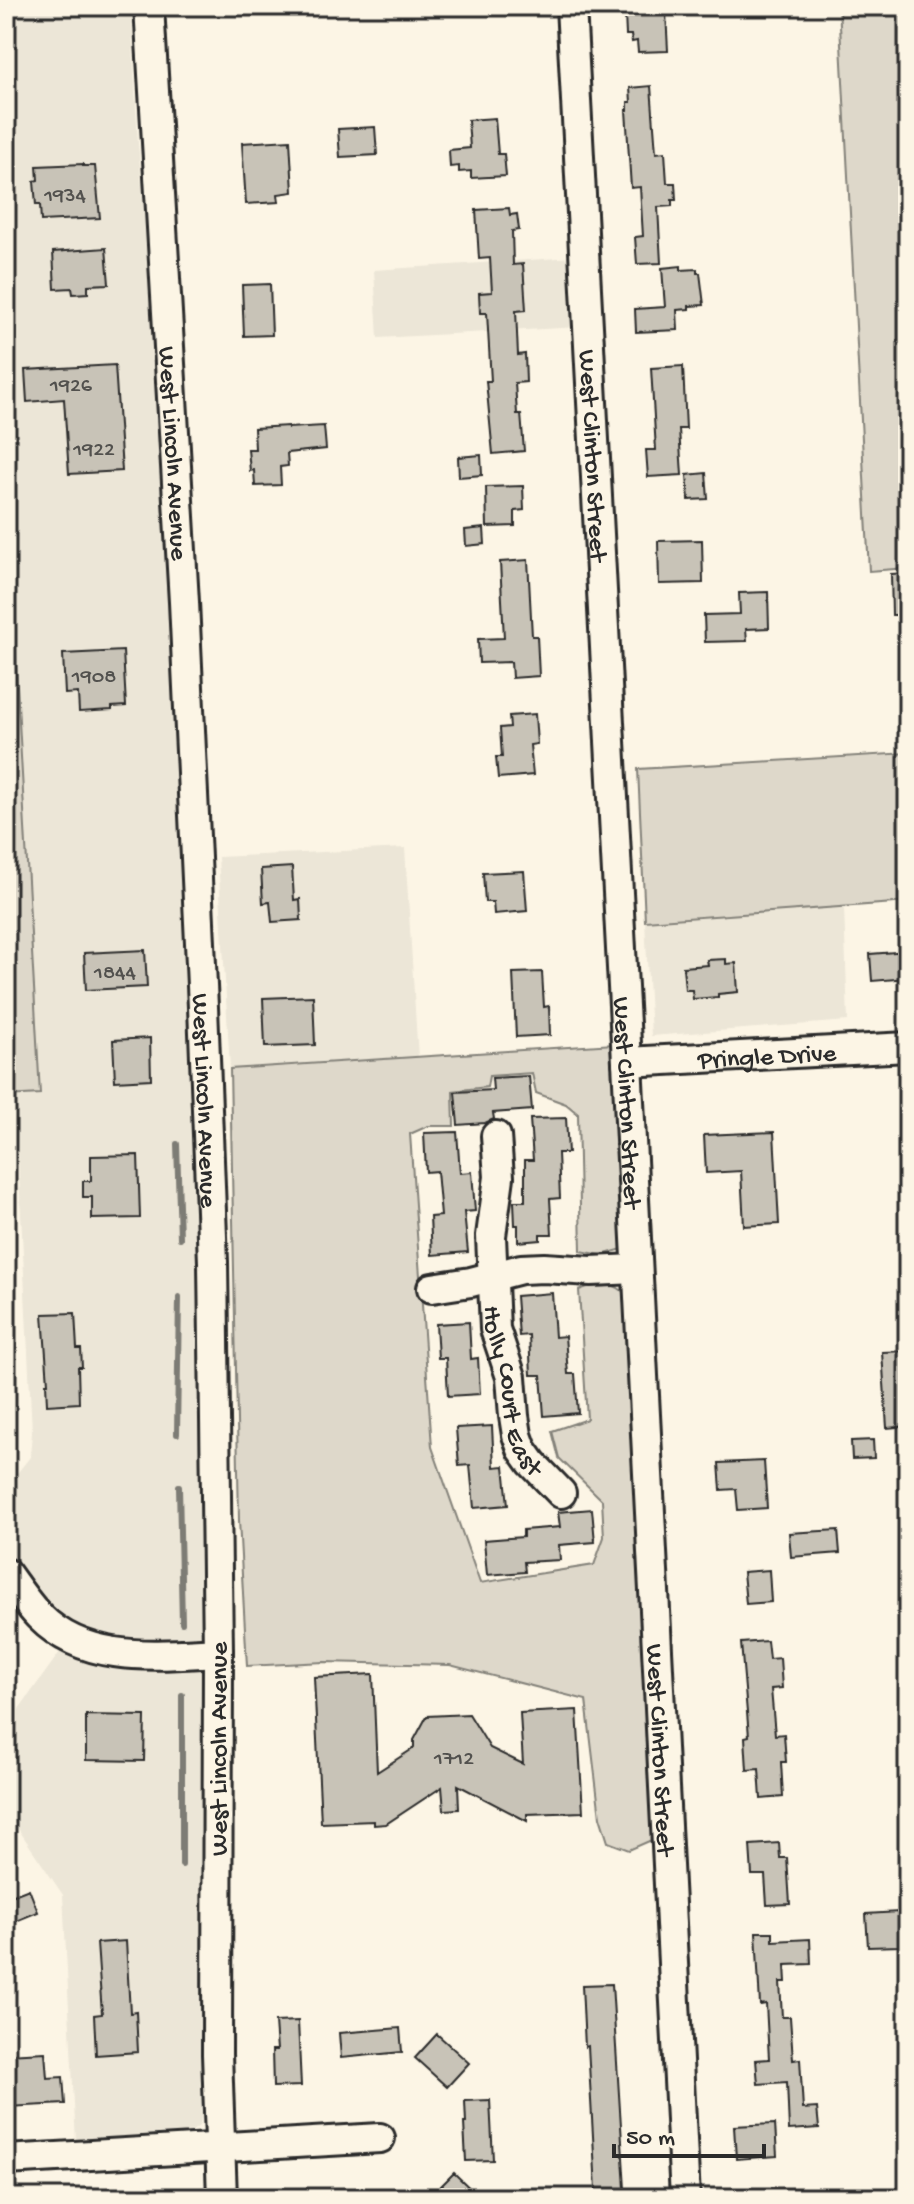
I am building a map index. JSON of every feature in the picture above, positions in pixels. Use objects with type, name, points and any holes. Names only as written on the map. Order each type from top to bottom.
[{"type":"street","name":"West Lincoln Avenue","points":[[149,6],[176,444],[213,1276],[218,1652],[217,2054],[222,2198]]},
{"type":"street","name":"West Clinton Street","points":[[571,6],[685,2198]]},
{"type":"street","name":"Pringle Drive","points":[[627,1062],[908,1047]]},
{"type":"street","name":"Holly Court East","points":[[496,1136],[499,1177],[491,1236],[495,1329],[511,1377],[517,1435],[522,1449],[561,1493]]},
{"type":"street","points":[[432,1288],[521,1269],[637,1269]]},
{"type":"street","points":[[6,1573],[41,1618],[92,1648],[128,1654],[218,1652]]},
{"type":"street","points":[[6,2160],[380,2138]]},
{"type":"shaded area","points":[[6,6],[131,6],[138,142],[163,430],[200,1199],[201,1914],[205,2108],[199,2126],[191,2132],[76,2142],[63,1895],[6,1811],[6,1727],[70,1638],[6,1573],[6,1483],[30,1457],[32,1432],[15,1095],[40,1093],[6,490]]},
{"type":"shaded area","points":[[839,6],[908,6],[908,568],[869,571]]},
{"type":"shaded area","points":[[574,257],[579,327],[378,338],[374,270]]},
{"type":"shaded area","points":[[6,490],[40,1094],[6,1096]]},
{"type":"shaded area","points":[[908,753],[908,902],[645,921],[638,769]]},
{"type":"shaded area","points":[[405,848],[418,1058],[230,1069],[218,857]]},
{"type":"shaded area","points":[[844,907],[848,1021],[651,1036],[645,921]]},
{"type":"shaded area","points":[[614,1044],[626,1248],[602,1255],[581,1251],[578,1114],[566,1104],[536,1093],[532,1073],[489,1076],[487,1087],[453,1091],[454,1126],[428,1126],[410,1134],[432,1447],[480,1583],[594,1565],[604,1537],[602,1500],[559,1458],[552,1431],[587,1419],[579,1290],[606,1284],[618,1288],[628,1297],[656,1838],[629,1850],[608,1842],[600,1817],[586,1700],[450,1665],[324,1662],[247,1666],[239,1520],[230,1069]]},
{"type":"building","points":[[666,12],[668,51],[638,52],[637,41],[632,42],[631,35],[626,35],[625,14]]},
{"type":"building","points":[[651,86],[656,153],[665,152],[667,183],[675,183],[676,200],[672,200],[672,206],[658,207],[661,263],[637,264],[635,237],[643,236],[640,187],[631,188],[626,110],[628,102],[631,102],[630,88]]},
{"type":"building","points":[[495,118],[498,154],[504,154],[506,176],[471,178],[471,171],[459,172],[459,166],[450,167],[449,150],[470,148],[468,120]]},
{"type":"building","points":[[375,127],[377,155],[340,157],[338,129]]},
{"type":"building","points":[[290,140],[293,192],[278,194],[279,202],[246,204],[242,143]]},
{"type":"building","points":[[37,166],[95,166],[100,218],[41,221],[34,181],[38,180]]},
{"type":"building","points":[[509,208],[510,215],[517,214],[519,230],[512,231],[513,265],[523,264],[526,310],[516,311],[518,355],[525,354],[526,382],[515,383],[524,451],[493,454],[486,381],[491,381],[487,313],[480,313],[479,293],[492,292],[490,258],[479,259],[476,210]]},
{"type":"building","points":[[106,248],[109,284],[88,285],[88,293],[73,294],[72,288],[55,289],[53,252]]},
{"type":"building","points":[[681,266],[681,270],[697,269],[700,273],[704,305],[677,310],[678,330],[636,332],[635,309],[665,307],[662,268]]},
{"type":"building","points":[[270,284],[272,335],[244,336],[242,285]]},
{"type":"building","points":[[115,365],[122,471],[69,474],[64,399],[27,402],[25,370]]},
{"type":"building","points":[[683,366],[686,429],[679,429],[682,475],[648,477],[646,450],[656,450],[651,368]]},
{"type":"building","points":[[324,426],[326,449],[287,453],[288,466],[280,467],[281,485],[255,486],[248,449],[255,449],[254,428]]},
{"type":"building","points":[[481,455],[482,475],[459,477],[458,457]]},
{"type":"building","points":[[706,473],[708,499],[689,500],[687,475]]},
{"type":"building","points":[[523,486],[524,510],[515,511],[515,526],[487,527],[486,487]]},
{"type":"building","points":[[484,528],[485,544],[466,546],[465,530]]},
{"type":"building","points":[[702,540],[703,583],[659,584],[658,541]]},
{"type":"building","points":[[528,560],[532,636],[537,636],[539,676],[512,678],[511,662],[479,663],[478,639],[504,638],[500,562]]},
{"type":"building","points":[[908,573],[908,615],[892,615],[891,574]]},
{"type":"building","points":[[768,592],[769,628],[746,629],[747,641],[705,642],[704,615],[740,614],[739,593]]},
{"type":"building","points":[[123,651],[126,706],[79,712],[78,693],[65,694],[63,654]]},
{"type":"building","points":[[535,714],[537,744],[530,745],[533,775],[498,778],[496,757],[502,757],[500,728],[510,727],[509,716]]},
{"type":"building","points":[[292,867],[294,900],[300,899],[301,920],[272,922],[270,902],[263,903],[261,869]]},
{"type":"building","points":[[524,871],[527,911],[494,914],[493,902],[485,902],[483,873]]},
{"type":"building","points":[[145,950],[147,987],[86,990],[84,953]]},
{"type":"building","points":[[908,951],[908,978],[872,981],[870,954]]},
{"type":"building","points":[[726,959],[726,964],[736,963],[738,992],[693,999],[692,990],[685,990],[683,967],[708,965],[707,960]]},
{"type":"building","points":[[542,972],[544,1007],[549,1006],[550,1035],[516,1037],[513,973]]},
{"type":"building","points":[[313,996],[315,1045],[265,1047],[263,998]]},
{"type":"building","points":[[150,1038],[151,1079],[115,1081],[113,1040]]},
{"type":"building","points":[[529,1076],[532,1110],[493,1113],[494,1119],[485,1123],[458,1125],[455,1092],[493,1090],[492,1078]]},
{"type":"building","points":[[566,1118],[568,1153],[558,1153],[560,1198],[550,1199],[552,1234],[540,1234],[540,1240],[518,1242],[514,1201],[525,1201],[525,1160],[533,1160],[530,1119]]},
{"type":"building","points":[[457,1132],[460,1173],[472,1172],[475,1211],[464,1212],[468,1252],[432,1255],[430,1217],[441,1216],[437,1171],[426,1172],[424,1133]]},
{"type":"building","points":[[774,1132],[779,1224],[744,1226],[741,1171],[706,1173],[704,1135]]},
{"type":"building","points":[[138,1155],[140,1218],[92,1219],[92,1197],[83,1197],[83,1181],[91,1181],[91,1156]]},
{"type":"building","points":[[552,1293],[555,1337],[565,1336],[568,1374],[575,1374],[578,1413],[544,1416],[541,1375],[531,1375],[529,1335],[519,1336],[516,1296]]},
{"type":"building","points":[[75,1313],[77,1349],[81,1349],[82,1367],[78,1367],[79,1403],[47,1405],[43,1314]]},
{"type":"building","points":[[469,1322],[471,1359],[478,1358],[480,1394],[448,1396],[446,1358],[438,1358],[436,1324]]},
{"type":"building","points":[[908,1351],[908,1426],[887,1428],[882,1352]]},
{"type":"building","points":[[492,1426],[494,1467],[504,1466],[508,1505],[474,1508],[470,1465],[459,1466],[456,1428]]},
{"type":"building","points":[[873,1440],[874,1458],[852,1459],[851,1441]]},
{"type":"building","points":[[764,1461],[767,1508],[738,1510],[736,1489],[721,1490],[719,1463]]},
{"type":"building","points":[[592,1509],[595,1542],[559,1545],[560,1560],[524,1562],[525,1572],[487,1575],[484,1540],[523,1537],[523,1530],[560,1527],[558,1512]]},
{"type":"building","points":[[838,1530],[840,1553],[791,1557],[789,1533]]},
{"type":"building","points":[[769,1570],[771,1602],[746,1604],[743,1572]]},
{"type":"building","points":[[767,1641],[769,1659],[780,1658],[782,1688],[771,1689],[775,1735],[784,1734],[786,1762],[781,1762],[783,1797],[761,1799],[759,1769],[747,1770],[745,1737],[749,1736],[741,1643]]},
{"type":"building","points":[[373,1674],[377,1772],[414,1748],[414,1740],[427,1716],[469,1714],[490,1748],[523,1764],[520,1713],[577,1710],[583,1812],[527,1814],[527,1821],[458,1785],[459,1809],[444,1810],[442,1787],[386,1824],[374,1825],[374,1821],[321,1823],[314,1677]]},
{"type":"building","points":[[86,1715],[145,1716],[144,1761],[86,1760]]},
{"type":"building","points":[[779,1843],[780,1858],[787,1858],[790,1904],[767,1905],[765,1875],[752,1875],[750,1845]]},
{"type":"building","points":[[29,1889],[38,1912],[6,1925],[6,1898]]},
{"type":"building","points":[[899,1912],[900,1946],[868,1947],[866,1914]]},
{"type":"building","points":[[756,1932],[773,1932],[773,1941],[810,1939],[811,1964],[785,1965],[786,1982],[780,1982],[782,2017],[790,2017],[793,2060],[800,2059],[803,2109],[817,2108],[819,2128],[789,2130],[787,2082],[758,2084],[756,2060],[769,2059],[766,2004],[760,2005]]},
{"type":"building","points":[[126,1941],[130,2013],[136,2012],[138,2052],[96,2055],[94,2015],[102,2014],[97,1943]]},
{"type":"building","points":[[612,1984],[625,2189],[596,2190],[582,1985]]},
{"type":"building","points":[[298,2021],[301,2086],[273,2087],[272,2050],[277,2050],[275,2022]]},
{"type":"building","points":[[400,2028],[402,2052],[341,2058],[339,2033]]},
{"type":"building","points":[[437,2034],[469,2063],[447,2087],[415,2058]]},
{"type":"building","points":[[45,2052],[47,2078],[63,2077],[65,2104],[7,2107],[6,2054]]},
{"type":"building","points":[[490,2100],[493,2160],[466,2161],[465,2101]]},
{"type":"building","points":[[775,2124],[777,2156],[736,2159],[734,2126]]},
{"type":"building","points":[[454,2173],[480,2198],[429,2198]]},
{"type":"waterway","points":[[177,1144],[180,1238]]},
{"type":"waterway","points":[[177,1434],[179,1297]]},
{"type":"waterway","points":[[179,1486],[182,1623]]},
{"type":"waterway","points":[[182,1695],[182,1865]]}]
